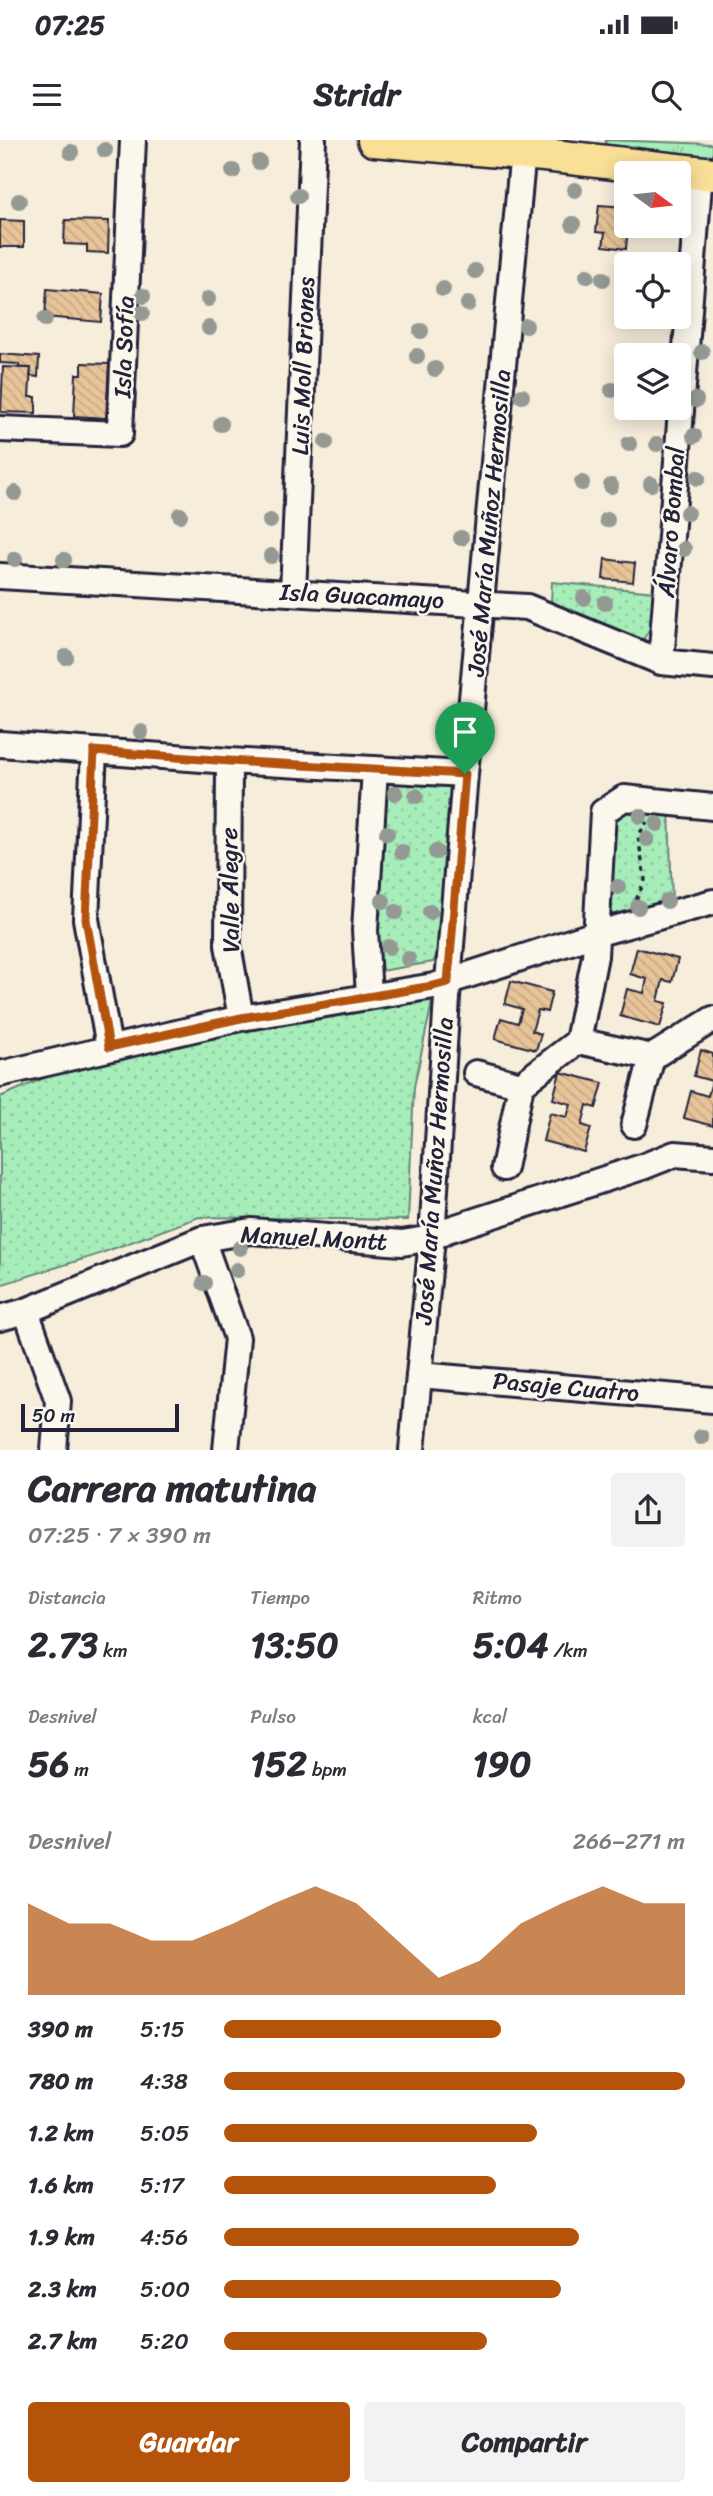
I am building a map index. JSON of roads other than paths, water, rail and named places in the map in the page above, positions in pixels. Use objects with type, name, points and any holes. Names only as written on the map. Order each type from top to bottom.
[{"type":"main road","points":[[373,140],[523,147],[706,173]]},
{"type":"street","name":"Isla Sofía","points":[[0,429],[120,434],[133,140]]},
{"type":"street","name":"Luis Moll Briones","points":[[293,592],[313,140]]},
{"type":"street","name":"José María Muñoz Hermosilla","points":[[412,1450],[432,1238],[448,982],[465,774],[523,147]]},
{"type":"street","name":"Álvaro Bombal","points":[[661,662],[706,173]]},
{"type":"street","name":"Isla Guacamayo","points":[[0,576],[527,607],[661,662],[713,667]]},
{"type":"street","points":[[0,744],[229,761],[465,774]]},
{"type":"street","points":[[94,751],[86,919],[109,1047]]},
{"type":"street","name":"Valle Alegre","points":[[229,761],[228,945],[241,1018]]},
{"type":"street","points":[[369,995],[365,930],[375,769]]},
{"type":"street","points":[[504,1168],[521,1085],[578,1041],[595,956],[603,812],[624,798],[713,807]]},
{"type":"street","points":[[0,1073],[241,1018],[433,986],[595,934],[713,902]]},
{"type":"street","points":[[634,1125],[652,1057],[713,1019]]},
{"type":"street","points":[[578,1041],[652,1057]]},
{"type":"street","points":[[476,1073],[521,1085]]},
{"type":"street","name":"Manuel Montt","points":[[0,1318],[26,1311],[202,1239],[251,1231],[402,1243],[432,1238],[447,1230],[675,1154],[713,1157]]},
{"type":"street","points":[[202,1239],[237,1338],[226,1450]]},
{"type":"street","points":[[26,1311],[58,1401],[54,1450]]},
{"type":"street","name":"Pasaje Cuatro","points":[[419,1375],[713,1400]]}]
